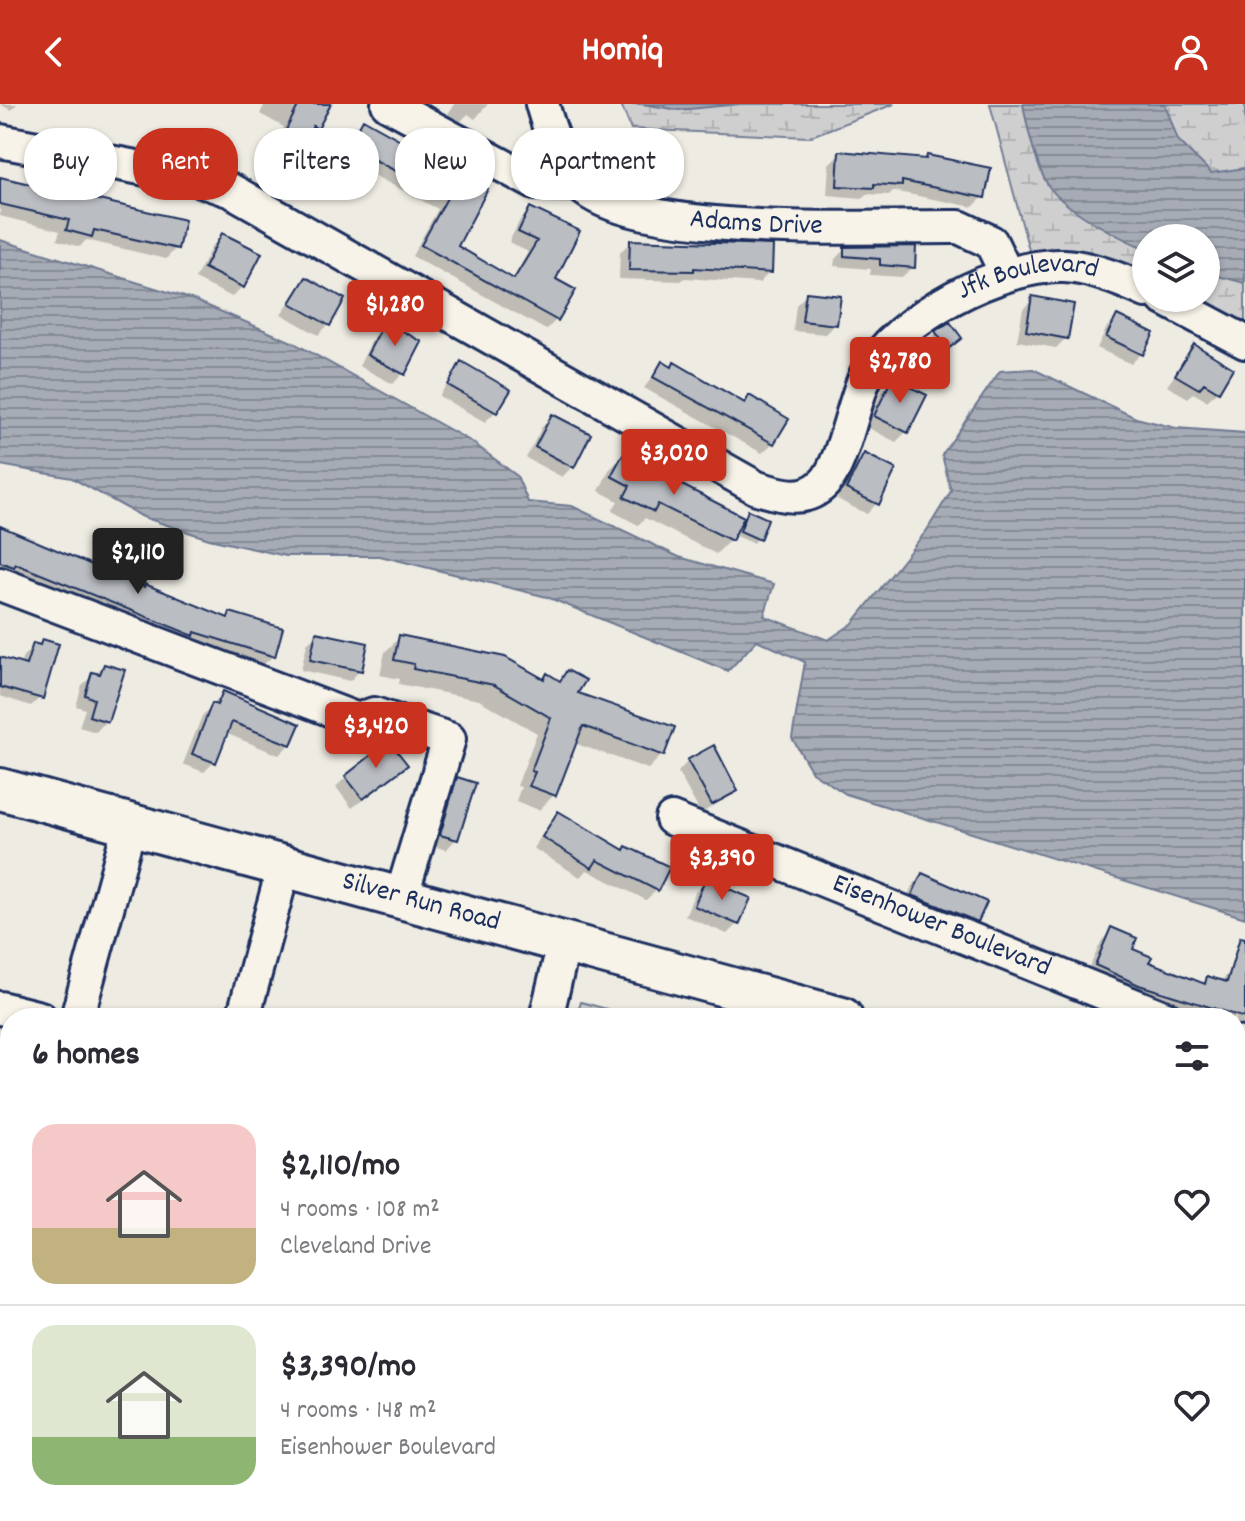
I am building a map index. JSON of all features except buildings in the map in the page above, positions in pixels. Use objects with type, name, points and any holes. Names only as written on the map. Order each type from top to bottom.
[{"type":"main road","name":"Silver Run Road","points":[[0,789],[805,1008]]},
{"type":"street","points":[[388,104],[511,170]]},
{"type":"street","points":[[542,104],[549,128]]},
{"type":"street","name":"Jfk Boulevard","points":[[0,141],[193,178],[232,191],[757,488],[792,498],[822,486],[836,459],[867,373],[901,333],[943,304],[1006,273],[1065,265],[1132,287]]},
{"type":"street","name":"Adams Drive","points":[[608,200],[656,218],[725,225],[959,227],[991,242],[1006,273]]},
{"type":"street","points":[[1189,312],[1245,342]]},
{"type":"street","points":[[0,584],[358,720],[374,714],[449,739],[401,898]]},
{"type":"street","name":"Eisenhower Boulevard","points":[[672,819],[1141,1008]]},
{"type":"street","points":[[80,1008],[130,824]]},
{"type":"street","points":[[246,1008],[284,866]]},
{"type":"street","points":[[548,1008],[564,943]]},
{"type":"green space","points":[[621,104],[894,104],[809,137],[684,131],[684,128],[631,128]]},
{"type":"green space","points":[[990,104],[1245,104],[1245,343],[1161,312],[1220,312],[1220,224],[1132,224],[1132,301],[1033,265]]},
{"type":"green space","points":[[581,1002],[603,1008],[579,1008]]},
{"type":"shaded area","points":[[642,104],[740,104],[679,110]]},
{"type":"shaded area","points":[[1023,104],[1165,104],[1178,140],[1211,173],[1245,168],[1245,283],[1220,277],[1220,224],[1132,224],[1132,242],[1081,215],[1050,188],[1030,136]]},
{"type":"shaded area","points":[[0,240],[194,300],[292,342],[472,442],[517,476],[528,502],[572,506],[679,557],[774,584],[764,616],[828,640],[852,624],[927,530],[951,491],[942,455],[1000,371],[1033,369],[1136,418],[1176,428],[1245,433],[1245,918],[846,794],[812,772],[792,738],[805,662],[757,640],[728,671],[547,597],[380,556],[286,556],[209,539],[143,517],[72,478],[0,465]]}]
